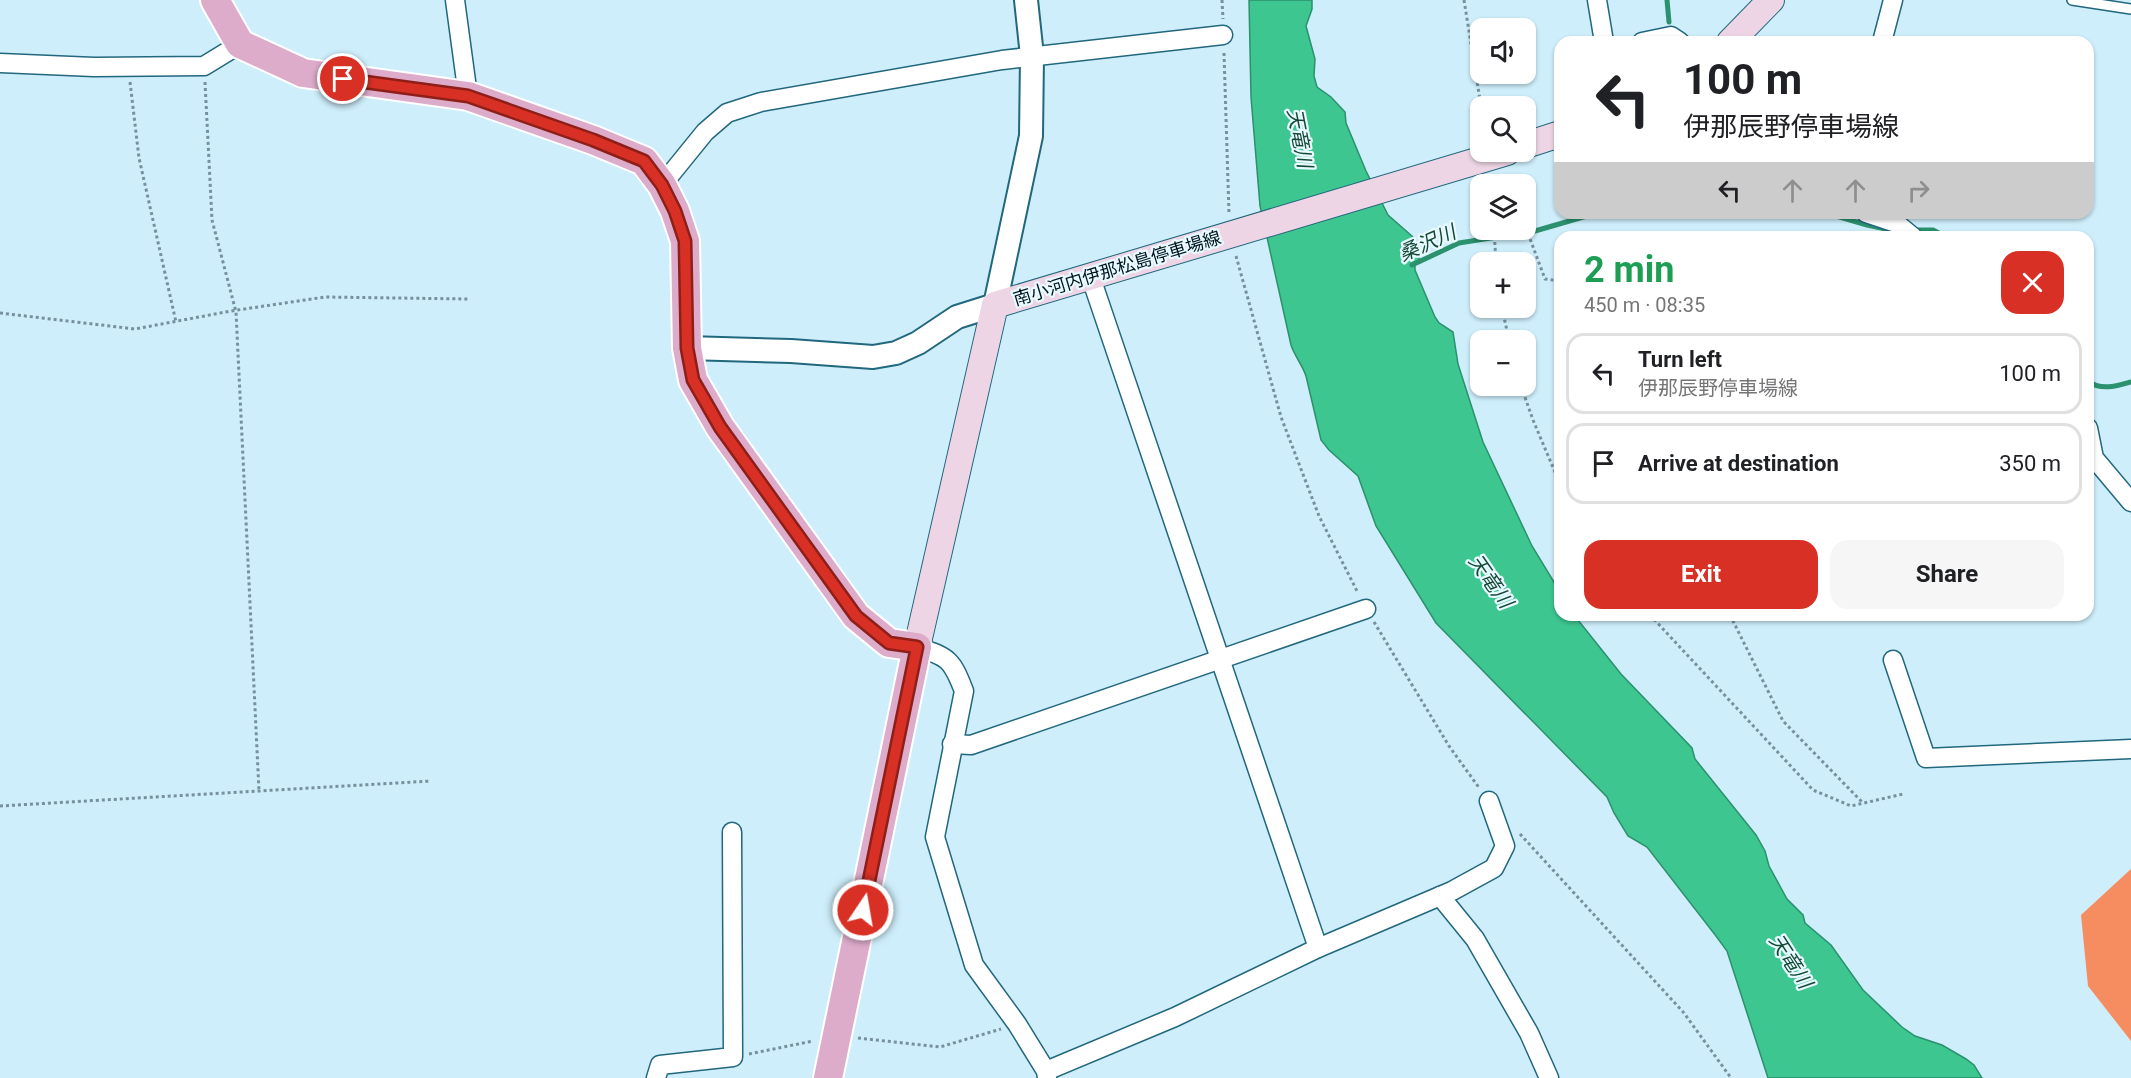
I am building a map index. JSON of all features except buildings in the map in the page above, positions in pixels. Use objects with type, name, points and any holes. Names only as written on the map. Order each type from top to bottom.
[{"type":"main road","points":[[215,0],[240,44],[303,73],[468,96],[593,140],[644,161],[662,185],[675,211],[685,241],[687,348],[693,380],[720,427],[856,616],[889,643],[917,647],[828,1078]]},
{"type":"main road","points":[[1736,36],[1771,0]]},
{"type":"main road","points":[[1536,142],[1554,136]]},
{"type":"main road","name":"南小河内伊那松島停車場線","points":[[917,647],[995,305],[1472,162]]},
{"type":"street","points":[[455,0],[468,96]]},
{"type":"street","points":[[687,348],[791,351],[873,357],[896,353],[918,343],[957,317],[995,305],[1031,136],[1032,56],[1026,0]]},
{"type":"street","points":[[1597,0],[1603,36]]},
{"type":"street","points":[[1884,36],[1893,0]]},
{"type":"street","points":[[662,185],[705,132],[727,113],[761,102],[1032,56],[1223,35]]},
{"type":"street","points":[[0,63],[204,66],[240,44]]},
{"type":"street","points":[[1884,219],[1896,223],[1906,231]]},
{"type":"street","points":[[1090,275],[1318,948]]},
{"type":"street","points":[[2094,458],[2131,502]]},
{"type":"street","points":[[952,744],[971,745],[1366,609]]},
{"type":"street","points":[[917,647],[942,655],[956,671],[964,691],[935,837],[974,965],[1017,1024],[1046,1075],[1175,1017],[1318,948],[1440,896],[1494,868],[1505,846],[1489,801]]},
{"type":"street","points":[[1893,660],[1926,758],[2131,749]]},
{"type":"street","points":[[656,1078],[660,1065],[733,1057],[732,832]]},
{"type":"street","points":[[1440,896],[1475,939],[1528,1033],[1549,1078]]},
{"type":"lane","points":[[2072,0],[2131,9]]},
{"type":"path","points":[[1222,0],[1235,233],[1281,417],[1319,516],[1366,609],[1449,746],[1489,801]]},
{"type":"path","points":[[1464,0],[1479,96]]},
{"type":"path","points":[[129,66],[139,158],[176,322]]},
{"type":"path","points":[[204,66],[212,220],[236,312],[259,791]]},
{"type":"path","points":[[1530,240],[1545,279],[1554,280]]},
{"type":"path","points":[[0,312],[135,329],[325,297],[468,299]]},
{"type":"path","points":[[1525,396],[1554,470]]},
{"type":"path","points":[[1656,621],[1813,790],[1851,806],[1903,794]]},
{"type":"path","points":[[1733,621],[1783,721],[1863,803]]},
{"type":"path","points":[[0,806],[431,781]]},
{"type":"path","points":[[1513,827],[1665,990],[1705,1039],[1731,1078]]},
{"type":"path","points":[[733,1057],[837,1036],[940,1047],[1017,1024]]},
{"type":"shaded area","points":[[2131,869],[2131,1041],[2088,986],[2081,915]]},
{"type":"water","name":"天竜川","points":[[1249,0],[1312,0],[1312,9],[1306,26],[1315,59],[1314,76],[1317,87],[1331,97],[1345,112],[1346,123],[1366,171],[1388,215],[1413,237],[1418,245],[1419,261],[1415,264],[1415,270],[1435,317],[1439,323],[1453,332],[1458,364],[1483,442],[1532,546],[1554,582],[1554,621],[1579,621],[1621,674],[1692,748],[1695,759],[1756,835],[1765,851],[1769,866],[1787,899],[1803,915],[1805,923],[1831,945],[1863,990],[1902,1027],[1915,1036],[1942,1045],[1966,1059],[1974,1065],[1982,1078],[1768,1078],[1727,951],[1647,847],[1628,836],[1607,797],[1436,623],[1376,526],[1358,476],[1321,440],[1306,376],[1291,345],[1260,206],[1251,97]]},
{"type":"waterway","points":[[1667,0],[1669,22]]},
{"type":"waterway","name":"桑沢川","points":[[1412,265],[1459,243],[1535,231],[1576,219]]},
{"type":"waterway","name":"桑沢川","points":[[1846,219],[1895,231]]},
{"type":"waterway","name":"桑沢川","points":[[1914,230],[1935,231]]},
{"type":"waterway","name":"桑沢川","points":[[2094,384],[2103,387],[2131,382]]},
{"type":"route","points":[[343,79],[468,96],[593,140],[644,161],[662,185],[675,211],[685,241],[687,348],[693,380],[720,427],[776,508],[856,616],[889,643],[917,647],[863,910]]}]
